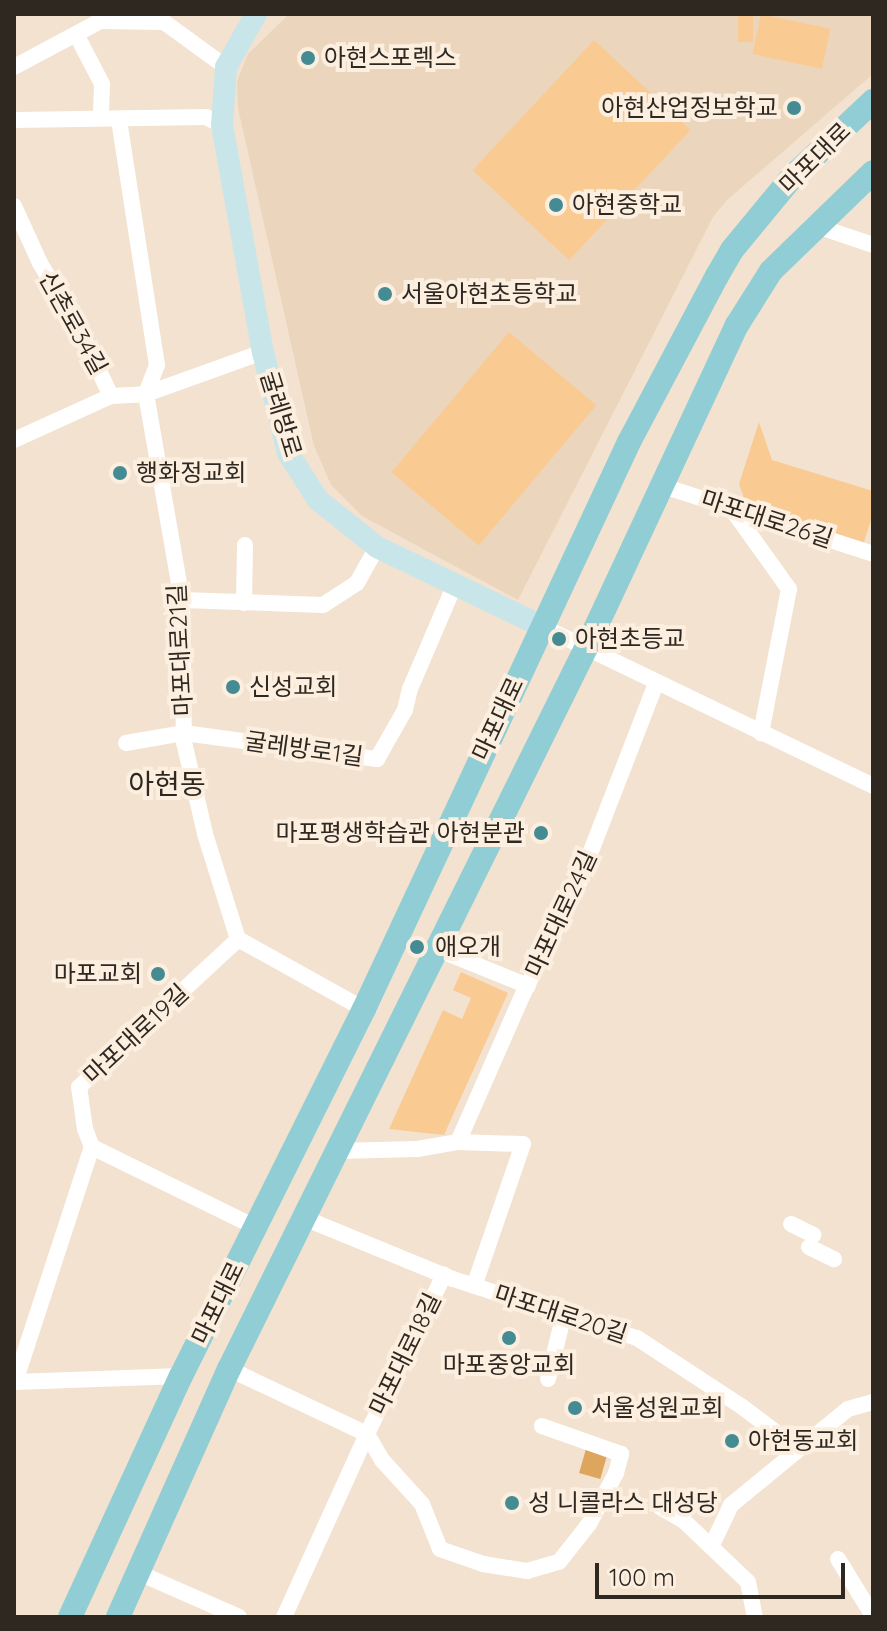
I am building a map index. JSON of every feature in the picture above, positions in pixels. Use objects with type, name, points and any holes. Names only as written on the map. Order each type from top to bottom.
[{"type":"main road","name":"마포대로","points":[[70,1617],[181,1376],[364,1009],[629,442],[732,250],[793,176],[873,101]]},
{"type":"main road","name":"마포대로","points":[[118,1617],[229,1369],[586,649],[737,325],[771,271],[873,172]]},
{"type":"street","name":"굴레방로","points":[[256,14],[226,67],[222,125],[263,352],[288,453],[318,500],[377,547],[586,649]]},
{"type":"street","points":[[14,67],[100,21],[164,22],[226,67]]},
{"type":"street","points":[[76,34],[102,84],[101,117]]},
{"type":"street","points":[[14,120],[206,117],[222,125]]},
{"type":"street","name":"마포대로21길","points":[[119,120],[157,365],[146,394],[182,600],[184,733],[205,834],[238,939]]},
{"type":"street","name":"신촌로34길","points":[[14,206],[40,263],[77,325],[111,396]]},
{"type":"street","points":[[817,226],[873,245]]},
{"type":"street","points":[[14,440],[111,396],[146,394],[263,352]]},
{"type":"street","name":"마포대로26길","points":[[660,485],[873,554]]},
{"type":"street","points":[[731,508],[789,589],[761,733]]},
{"type":"street","points":[[244,603],[245,545]]},
{"type":"street","points":[[182,600],[323,605],[357,583],[377,547]]},
{"type":"street","name":"굴레방로1길","points":[[184,733],[377,759],[405,710],[410,689],[455,584]]},
{"type":"street","points":[[586,649],[873,786]]},
{"type":"street","name":"마포대로24길","points":[[458,1142],[579,882],[656,683]]},
{"type":"street","points":[[126,743],[184,733]]},
{"type":"street","points":[[238,939],[364,1009]]},
{"type":"street","name":"마포대로19길","points":[[92,1147],[85,1129],[79,1087],[238,939]]},
{"type":"street","points":[[437,949],[528,986]]},
{"type":"street","points":[[337,1151],[417,1149],[458,1142],[523,1144],[474,1286]]},
{"type":"street","points":[[181,1376],[15,1382],[92,1147],[255,1227]]},
{"type":"street","name":"마포대로20길","points":[[304,1218],[474,1286],[637,1338],[741,1406],[797,1448]]},
{"type":"street","points":[[791,1224],[834,1259]]},
{"type":"street","name":"마포대로18길","points":[[284,1617],[444,1275]]},
{"type":"street","points":[[548,1379],[564,1314]]},
{"type":"street","name":"마포대로18길","points":[[229,1369],[367,1434],[382,1460],[422,1504],[440,1549],[483,1564],[527,1571],[559,1562],[589,1524],[621,1454],[542,1426]]},
{"type":"street","points":[[712,1545],[731,1505],[848,1409],[873,1402]]},
{"type":"street","points":[[660,1507],[712,1545],[748,1582],[755,1617]]},
{"type":"street","points":[[838,1559],[873,1616]]},
{"type":"street","points":[[139,1573],[239,1617]]},
{"type":"shaded area","points":[[289,14],[873,14],[873,74],[727,200],[713,217],[518,600],[362,516],[331,485],[314,446],[238,108],[237,81],[248,54]]},
{"type":"shaded area","points":[[738,14],[753,14],[753,42],[738,42]]},
{"type":"shaded area","points":[[761,14],[830,29],[822,69],[752,54]]},
{"type":"shaded area","points":[[594,40],[691,130],[569,260],[473,170]]},
{"type":"shaded area","points":[[509,332],[596,405],[479,545],[391,472]]},
{"type":"shaded area","points":[[759,422],[772,460],[873,491],[873,514],[863,545],[748,509],[739,484]]},
{"type":"shaded area","points":[[461,972],[508,993],[444,1135],[389,1129],[443,1010],[462,1019],[471,998],[453,990]]},
{"type":"shaded area","points":[[586,1449],[607,1455],[600,1479],[579,1473]]},
{"type":"place","name":"아현스포렉스","points":[[308,58]]},
{"type":"place","name":"아현산업정보학교","points":[[794,108]]},
{"type":"place","name":"아현중학교","points":[[556,205]]},
{"type":"place","name":"서울아현초등학교","points":[[385,294]]},
{"type":"place","name":"행화정교회","points":[[120,473]]},
{"type":"place","name":"아현초등교","points":[[559,639]]},
{"type":"place","name":"신성교회","points":[[233,687]]},
{"type":"place","name":"마포평생학습관 아현분관","points":[[541,833]]},
{"type":"place","name":"애오개","points":[[417,947]]},
{"type":"place","name":"마포교회","points":[[158,974]]},
{"type":"place","name":"마포중앙교회","points":[[509,1338]]},
{"type":"place","name":"서울성원교회","points":[[575,1408]]},
{"type":"place","name":"아현동교회","points":[[732,1441]]},
{"type":"place","name":"성 니콜라스 대성당","points":[[512,1503]]},
{"type":"district","name":"아현동","points":[[167,784]]}]
